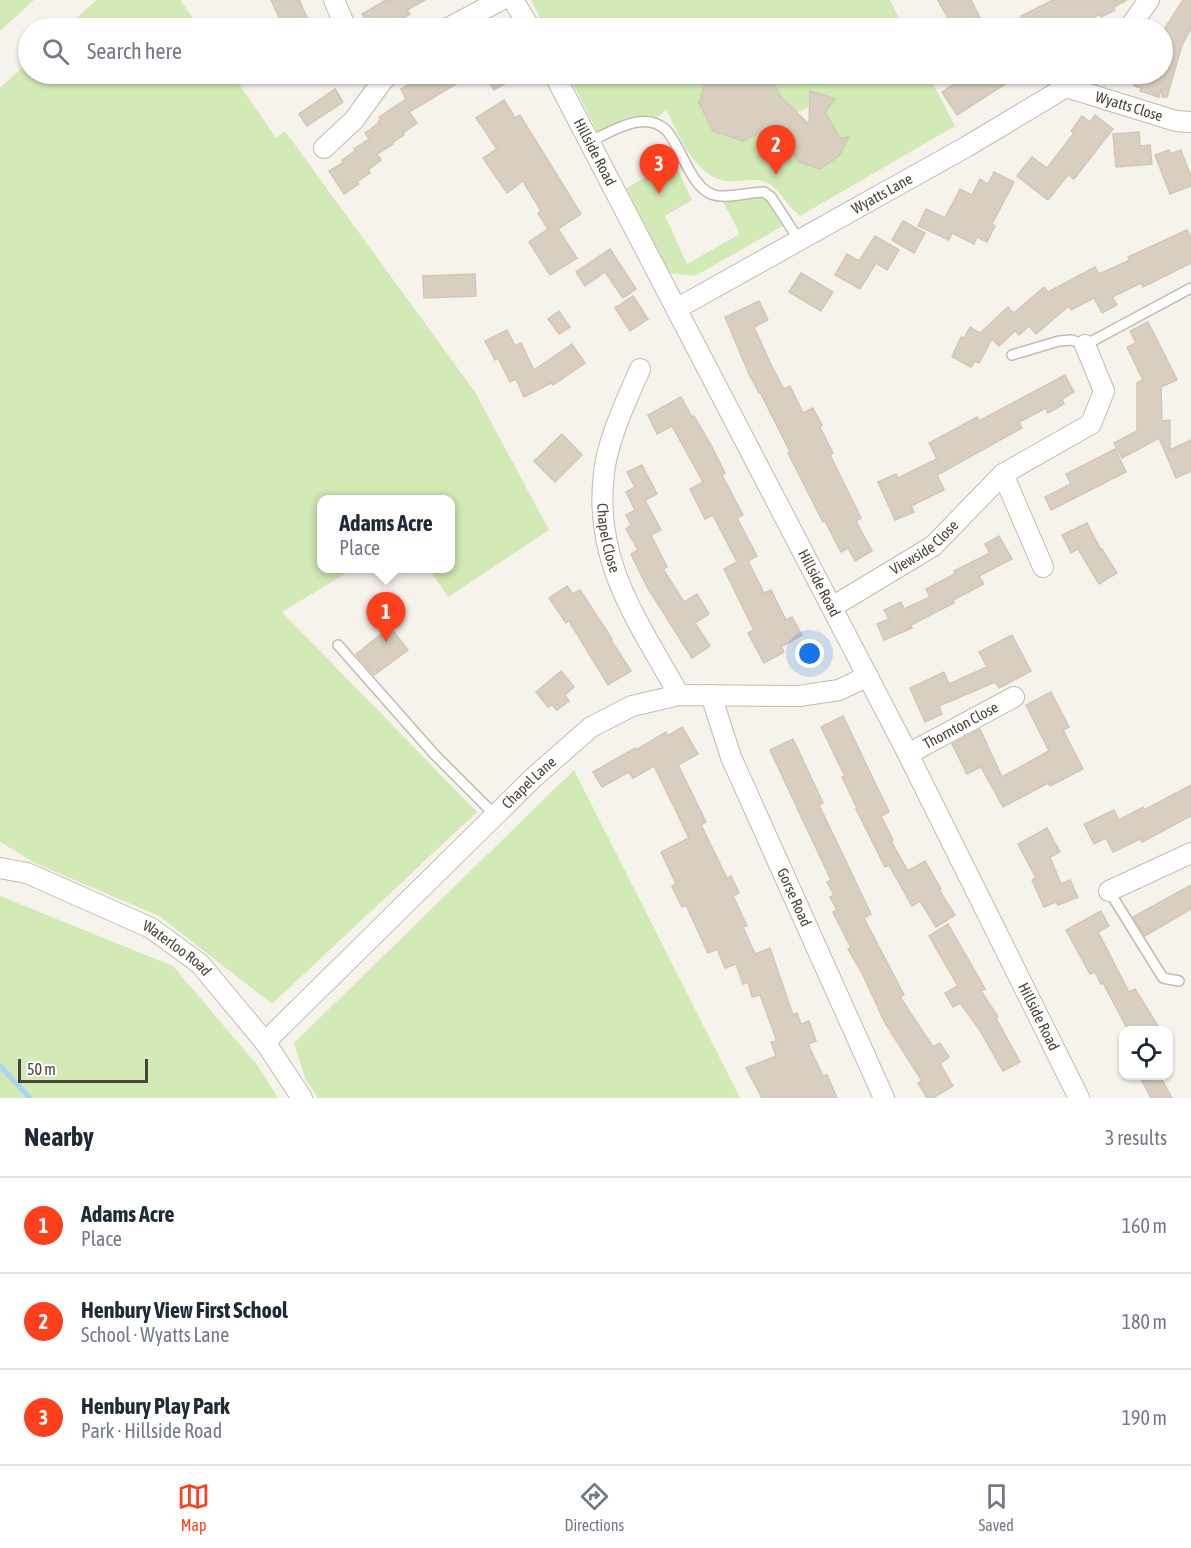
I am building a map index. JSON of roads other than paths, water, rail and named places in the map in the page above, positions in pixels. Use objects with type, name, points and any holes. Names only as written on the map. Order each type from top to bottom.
[{"type":"street","points":[[334,0],[342,18]]},
{"type":"street","points":[[467,18],[501,0]]},
{"type":"street","points":[[513,0],[524,18]]},
{"type":"street","points":[[1136,18],[1149,0]]},
{"type":"street","points":[[324,148],[354,120],[379,84]]},
{"type":"street","name":"Hillside Road","points":[[559,84],[908,754],[1079,1098]]},
{"type":"street","name":"Wyatts Lane","points":[[676,309],[966,147],[1070,84]]},
{"type":"street","name":"Wyatts Close","points":[[1066,87],[1176,122],[1191,122]]},
{"type":"street","name":"Viewside Close","points":[[832,607],[933,546],[1003,474],[1090,424],[1104,391],[1085,345]]},
{"type":"street","name":"Chapel Close","points":[[639,369],[616,429],[604,471],[601,512],[606,549],[622,593],[679,695]]},
{"type":"street","points":[[1003,474],[1043,567]]},
{"type":"street","name":"Chapel Lane","points":[[265,1042],[533,778],[591,727],[632,706],[679,695],[799,696],[839,690],[868,676]]},
{"type":"street","name":"Gorse Road","points":[[711,695],[730,758],[884,1098]]},
{"type":"street","name":"Thornton Close","points":[[908,754],[1014,697]]},
{"type":"street","points":[[1109,891],[1191,853]]},
{"type":"street","name":"Waterloo Road","points":[[0,868],[27,873],[151,928],[200,964],[265,1042],[302,1098]]},
{"type":"lane","points":[[589,142],[630,123],[652,122],[666,130],[696,182],[714,195],[728,197],[742,193],[765,192],[771,197],[799,240]]},
{"type":"lane","points":[[1012,356],[1059,341],[1072,340],[1085,345],[1191,288]]},
{"type":"lane","points":[[338,645],[434,754],[496,816]]},
{"type":"lane","points":[[1109,891],[1163,978],[1179,981]]},
{"type":"waterway","points":[[0,1066],[30,1098]]},
{"type":"place","name":"Henbury View First School","points":[[776,175]]},
{"type":"place","name":"Henbury Play Park","points":[[659,194]]},
{"type":"place","name":"Adams Acre","points":[[386,642]]}]
